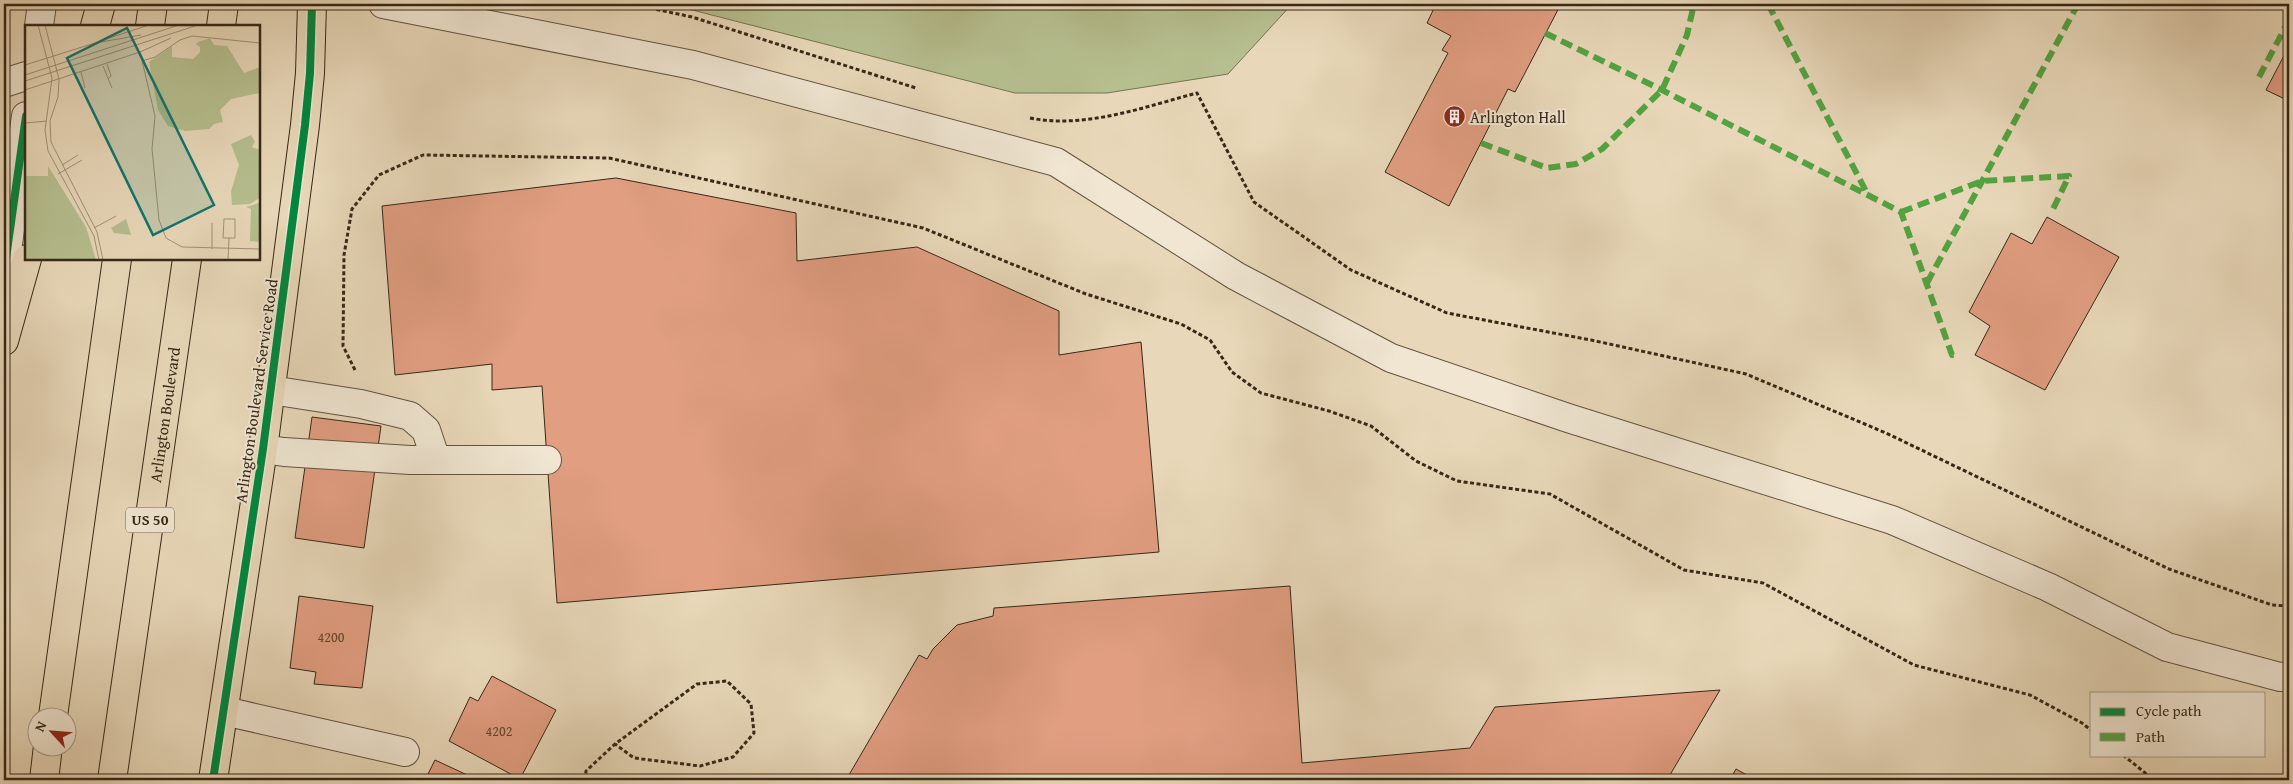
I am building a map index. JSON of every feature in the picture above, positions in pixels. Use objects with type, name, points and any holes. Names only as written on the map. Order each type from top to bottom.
[{"type":"main road","points":[[95,25],[101,4]]},
{"type":"main road","points":[[150,25],[153,4]]},
{"type":"main road","points":[[221,25],[224,4]]},
{"type":"main road","name":"Arlington Boulevard Service Road","points":[[213,780],[271,390],[308,94],[312,4]]},
{"type":"main road","points":[[4,341],[27,260]]},
{"type":"main road","points":[[54,706],[117,260]]},
{"type":"main road","name":"Arlington Boulevard","points":[[112,780],[187,260]]},
{"type":"main road","points":[[44,780],[47,756]]},
{"type":"street","points":[[39,25],[42,4]]},
{"type":"street","points":[[383,4],[416,7],[693,65],[1056,162],[1236,276],[1391,358],[1568,418],[1892,520],[2048,587],[2167,647],[2280,677],[2289,676]]},
{"type":"street","points":[[4,82],[25,76]]},
{"type":"street","points":[[4,272],[25,123]]},
{"type":"street","points":[[271,390],[373,407],[410,416],[426,430],[436,460]]},
{"type":"street","points":[[263,448],[284,452],[401,459],[547,460]]},
{"type":"street","points":[[224,711],[404,752]]},
{"type":"path","points":[[631,4],[692,17],[917,88]]},
{"type":"path","points":[[1029,118],[1047,122],[1110,116],[1197,92],[1254,202],[1351,270],[1447,313],[1591,340],[1746,374],[1886,434],[2169,569],[2272,606],[2289,606]]},
{"type":"path","points":[[373,407],[343,346],[344,255],[352,209],[379,175],[423,155],[609,158],[923,228],[1086,294],[1182,324],[1210,340],[1232,372],[1261,393],[1329,411],[1371,426],[1416,461],[1457,481],[1550,494],[1684,570],[1763,583],[1914,665],[2030,695],[2090,729]]},
{"type":"path","points":[[585,780],[586,771],[615,744],[697,684],[727,681],[751,704],[754,733],[733,757],[700,766],[690,765],[634,758],[615,744]]},
{"type":"path","points":[[2124,756],[2154,780]]},
{"type":"green space","points":[[669,4],[1292,4],[1228,74],[1107,93],[1015,93]]},
{"type":"building","name":"Arlington Hall","points":[[1436,4],[1561,4],[1515,92],[1508,89],[1449,206],[1385,172],[1448,53],[1442,50],[1451,36],[1427,23]]},
{"type":"building","points":[[2289,46],[2289,101],[2266,90]]},
{"type":"building","points":[[616,178],[796,213],[797,261],[917,247],[1059,311],[1059,355],[1141,342],[1159,552],[557,603],[542,386],[492,390],[492,364],[395,375],[382,206]]},
{"type":"building","points":[[2047,217],[2119,257],[2045,390],[1975,355],[1990,326],[1969,312],[2011,233],[2032,244]]},
{"type":"building","points":[[312,417],[381,426],[364,548],[295,538]]},
{"type":"building","points":[[1290,586],[1302,763],[1470,748],[1495,707],[1720,690],[1667,780],[846,780],[919,655],[927,659],[933,649],[957,625],[993,616],[994,608]]},
{"type":"building","points":[[299,596],[373,606],[362,688],[314,684],[316,672],[290,668]]},
{"type":"building","points":[[492,676],[556,710],[520,779],[449,741],[470,697],[478,701]]},
{"type":"building","points":[[435,760],[478,780],[425,780]]},
{"type":"building","points":[[1736,769],[1756,780],[1730,780]]},
{"type":"marked path","points":[[1481,143],[1547,168],[1576,164],[1602,149],[1662,90],[1687,35],[1694,4]]},
{"type":"marked path","points":[[1768,4],[1868,195]]},
{"type":"marked path","points":[[1927,283],[2078,4]]},
{"type":"marked path","points":[[2259,77],[2289,20]]},
{"type":"marked path","points":[[1545,33],[1662,90],[1901,212],[1952,355],[1959,354]]},
{"type":"marked path","points":[[1901,212],[1982,181],[2069,176],[2053,209]]},
{"type":"cycle path","points":[[213,780],[263,449],[305,125],[310,73],[312,4]]},
{"type":"cycle path","points":[[4,272],[25,123]]},
{"type":"place","name":"Arlington Hall","points":[[1454,117]]}]
